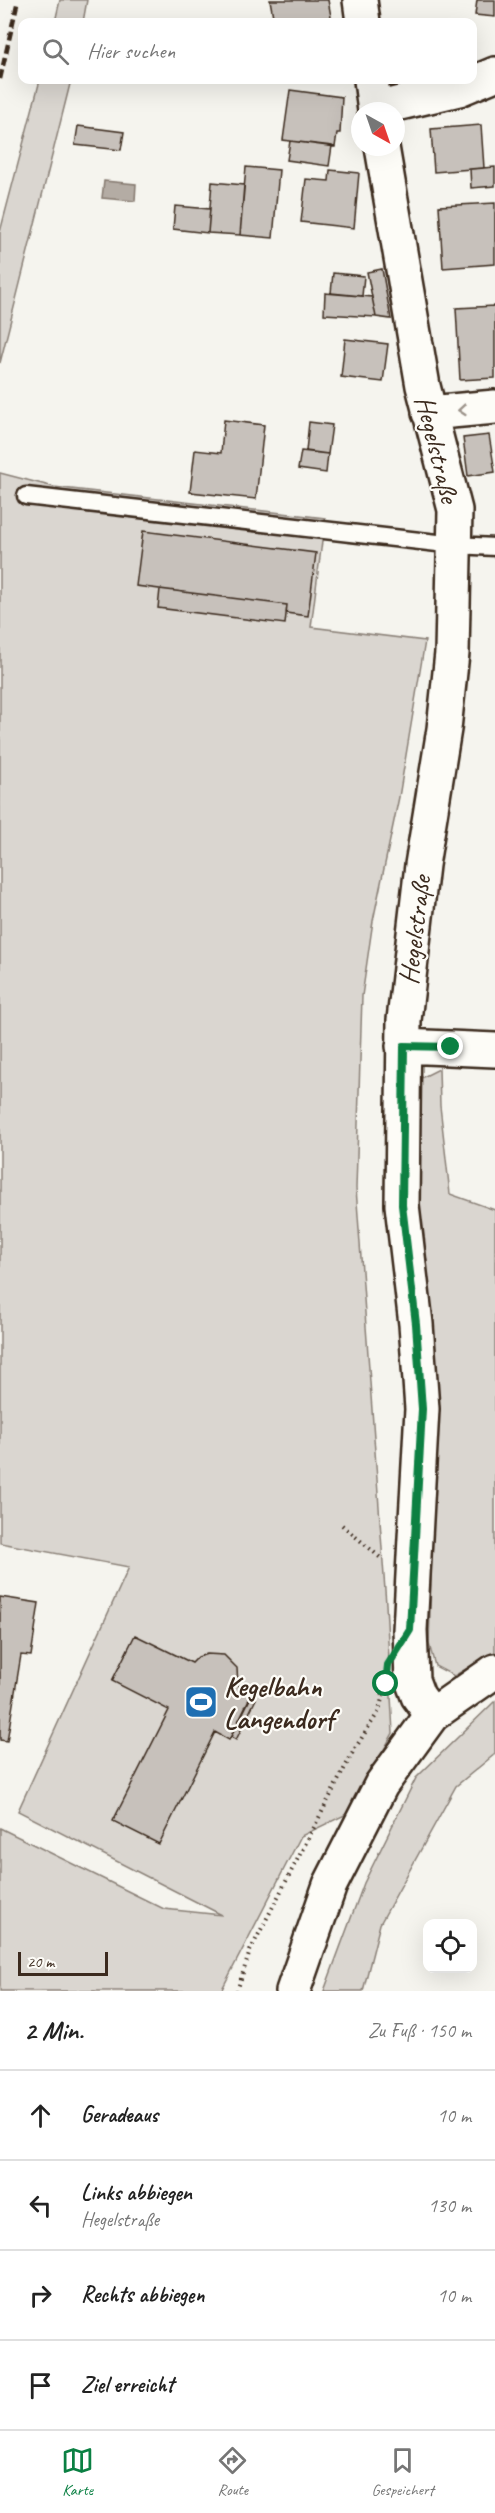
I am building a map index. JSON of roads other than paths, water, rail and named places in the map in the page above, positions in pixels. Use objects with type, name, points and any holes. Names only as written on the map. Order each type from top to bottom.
[{"type":"street","points":[[360,0],[362,18]]},
{"type":"street","points":[[477,82],[495,74]]},
{"type":"street","points":[[374,100],[459,89],[471,84]]},
{"type":"street","name":"Hegelstraße","points":[[384,156],[429,413],[455,510],[452,653],[444,729],[422,865],[404,1020],[402,1205],[416,1324],[422,1409],[411,1585],[412,1680],[418,1696],[432,1715]]},
{"type":"street","points":[[429,413],[495,407]]},
{"type":"street","points":[[404,1046],[495,1050]]},
{"type":"street","points":[[292,1991],[330,1885],[381,1785],[432,1715],[495,1671]]},
{"type":"lane","points":[[26,496],[455,546],[495,548]]},
{"type":"railway","points":[[0,79],[18,0]]},
{"type":"place","name":"Kegelbahn Langendorf","points":[[201,1702]]}]
